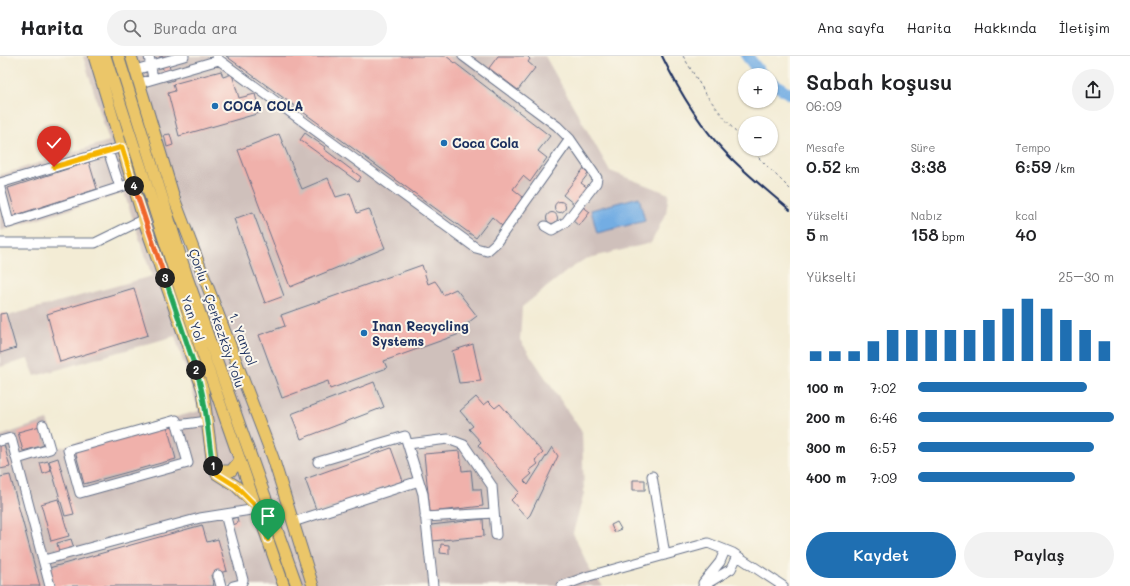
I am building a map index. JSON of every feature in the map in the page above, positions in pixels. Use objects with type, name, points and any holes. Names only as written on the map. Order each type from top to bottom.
[{"type":"main road","name":"Yan Yol","points":[[94,56],[144,219],[203,390],[213,466]]},
{"type":"main road","name":"Çorlu - Çerkezköy Yolu","points":[[105,56],[181,292],[283,586]]},
{"type":"main road","name":"Çorlu - Çerkezköy Yolu","points":[[118,56],[188,277],[297,586]]},
{"type":"main road","name":"1. Yanyol","points":[[131,56],[175,201],[273,458],[313,586]]},
{"type":"main road","points":[[213,466],[221,471],[231,471],[237,466],[240,460]]},
{"type":"main road","points":[[213,466],[217,474],[236,486],[256,507]]},
{"type":"street","points":[[135,70],[149,61],[184,56]]},
{"type":"street","points":[[464,56],[557,126],[570,139],[597,178],[596,182],[566,222],[552,230],[545,226]]},
{"type":"street","points":[[140,84],[218,58],[476,248],[487,251],[496,243],[570,139]]},
{"type":"street","points":[[149,61],[153,80]]},
{"type":"street","points":[[0,183],[122,147]]},
{"type":"street","points":[[108,151],[120,187]]},
{"type":"street","points":[[0,188],[9,223],[133,183]]},
{"type":"street","points":[[0,243],[95,243],[144,219]]},
{"type":"street","points":[[176,420],[177,425],[188,463],[80,493],[68,450],[176,420]]},
{"type":"street","points":[[177,425],[208,421]]},
{"type":"street","points":[[17,459],[50,449],[43,425]]},
{"type":"street","points":[[318,462],[406,436],[423,494],[433,586]]},
{"type":"street","points":[[0,441],[11,438],[50,586]]},
{"type":"street","points":[[408,444],[448,439],[464,445],[492,486],[496,535]]},
{"type":"street","points":[[652,476],[665,554]]},
{"type":"street","points":[[293,522],[419,480]]},
{"type":"street","points":[[44,560],[200,518],[256,507]]},
{"type":"street","points":[[426,517],[494,513]]},
{"type":"street","points":[[226,514],[243,580],[241,584],[233,586]]},
{"type":"street","points":[[562,586],[589,576],[708,543],[737,556],[783,586]]},
{"type":"street","points":[[702,586],[720,562],[726,550]]},
{"type":"street","points":[[702,586],[731,569],[737,556]]},
{"type":"street","points":[[218,575],[221,586]]},
{"type":"path","points":[[683,56],[707,96],[738,135]]},
{"type":"path","points":[[757,156],[790,189]]},
{"type":"shaded area","points":[[83,56],[545,56],[610,171],[669,194],[666,213],[651,243],[585,259],[567,271],[522,307],[520,340],[582,432],[584,493],[573,533],[590,570],[603,586],[0,586],[0,436],[47,420],[57,448],[199,411],[175,336],[35,376],[28,359],[0,367],[0,318],[152,276],[124,193],[0,231],[0,175],[109,141]]},
{"type":"water","points":[[639,197],[645,221],[597,233],[591,210]]},
{"type":"building","points":[[166,56],[174,80],[167,82],[159,57]]},
{"type":"building","name":"Coca Cola","points":[[226,56],[446,56],[550,136],[538,151],[547,158],[530,182],[523,176],[513,189],[523,197],[502,226],[492,217],[476,238]]},
{"type":"building","points":[[498,56],[527,56],[530,59],[528,62],[535,68],[518,90],[489,68]]},
{"type":"building","name":"COCA COLA","points":[[221,71],[223,77],[232,74],[239,98],[255,94],[260,113],[179,136],[168,93],[175,91],[173,84]]},
{"type":"building","points":[[305,133],[325,147],[324,149],[361,177],[358,182],[300,140]]},
{"type":"building","points":[[170,134],[173,145],[167,147],[164,135]]},
{"type":"building","name":"Coca Cola","points":[[279,134],[302,189],[328,178],[336,197],[350,193],[357,213],[369,209],[385,248],[290,287],[238,150]]},
{"type":"building","points":[[89,162],[97,189],[16,215],[8,188]]},
{"type":"building","points":[[584,168],[588,174],[581,183],[588,188],[574,204],[563,195]]},
{"type":"building","points":[[558,202],[562,202],[564,203],[564,211],[558,212],[555,209],[555,205]]},
{"type":"building","points":[[582,206],[590,212],[579,226],[572,220]]},
{"type":"building","points":[[253,212],[284,296],[265,303],[234,219]]},
{"type":"building","points":[[550,213],[554,213],[556,214],[556,222],[550,223],[547,220],[547,216]]},
{"type":"building","name":"Inan Recycling Systems","points":[[422,265],[428,284],[435,281],[443,295],[456,289],[477,316],[469,322],[468,331],[384,361],[387,368],[330,389],[328,381],[282,398],[259,335],[285,326],[281,315]]},
{"type":"building","points":[[134,288],[148,335],[60,362],[47,314]]},
{"type":"building","points":[[6,313],[16,348],[0,353],[0,314]]},
{"type":"building","points":[[473,344],[481,381],[459,383],[452,351]]},
{"type":"building","points":[[374,382],[384,407],[301,439],[291,414]]},
{"type":"building","points":[[476,397],[483,405],[488,401],[495,408],[500,404],[543,453],[535,460],[538,464],[529,471],[532,474],[524,481],[528,485],[552,447],[558,456],[530,515],[527,518],[511,500],[519,492],[478,445],[481,442],[469,429],[473,426],[460,411]]},
{"type":"building","points":[[40,426],[45,445],[23,451],[18,432]]},
{"type":"building","points":[[167,426],[176,459],[84,484],[75,451]]},
{"type":"building","points":[[4,444],[10,467],[0,469],[0,445]]},
{"type":"building","points":[[391,448],[403,481],[317,512],[305,479]]},
{"type":"building","points":[[460,451],[462,471],[471,470],[473,489],[481,489],[483,506],[430,512],[424,454]]},
{"type":"building","points":[[58,458],[74,514],[65,516],[49,461]]},
{"type":"building","points":[[48,461],[51,471],[43,474],[40,463]]},
{"type":"building","points":[[10,475],[40,586],[0,586],[0,477]]},
{"type":"building","points":[[633,480],[645,480],[645,490],[633,490]]},
{"type":"building","points":[[58,499],[69,536],[51,541],[41,504]]},
{"type":"building","points":[[237,517],[238,523],[233,525],[231,519]]},
{"type":"building","points":[[483,519],[484,536],[432,541],[431,525]]},
{"type":"building","points":[[617,522],[621,529],[614,532],[611,525]]},
{"type":"building","points":[[202,525],[207,542],[218,539],[227,571],[211,575],[214,586],[54,586],[49,568]]},
{"type":"building","points":[[71,539],[74,548],[59,552],[57,543]]},
{"type":"building","points":[[441,544],[449,545],[449,554],[440,553]]},
{"type":"waterway","points":[[747,56],[756,68]]},
{"type":"waterway","points":[[778,86],[790,94]]},
{"type":"railway","points":[[662,56],[690,107],[716,142],[741,168],[790,210]]},
{"type":"place","name":"COCA COLA","points":[[215,106]]},
{"type":"place","name":"Coca Cola","points":[[444,143]]},
{"type":"place","name":"Inan Recycling Systems","points":[[364,333]]},
{"type":"route","points":[[54,167],[122,147],[145,224],[203,390],[213,466],[217,474],[236,486],[248,500],[256,506],[268,540]]}]
